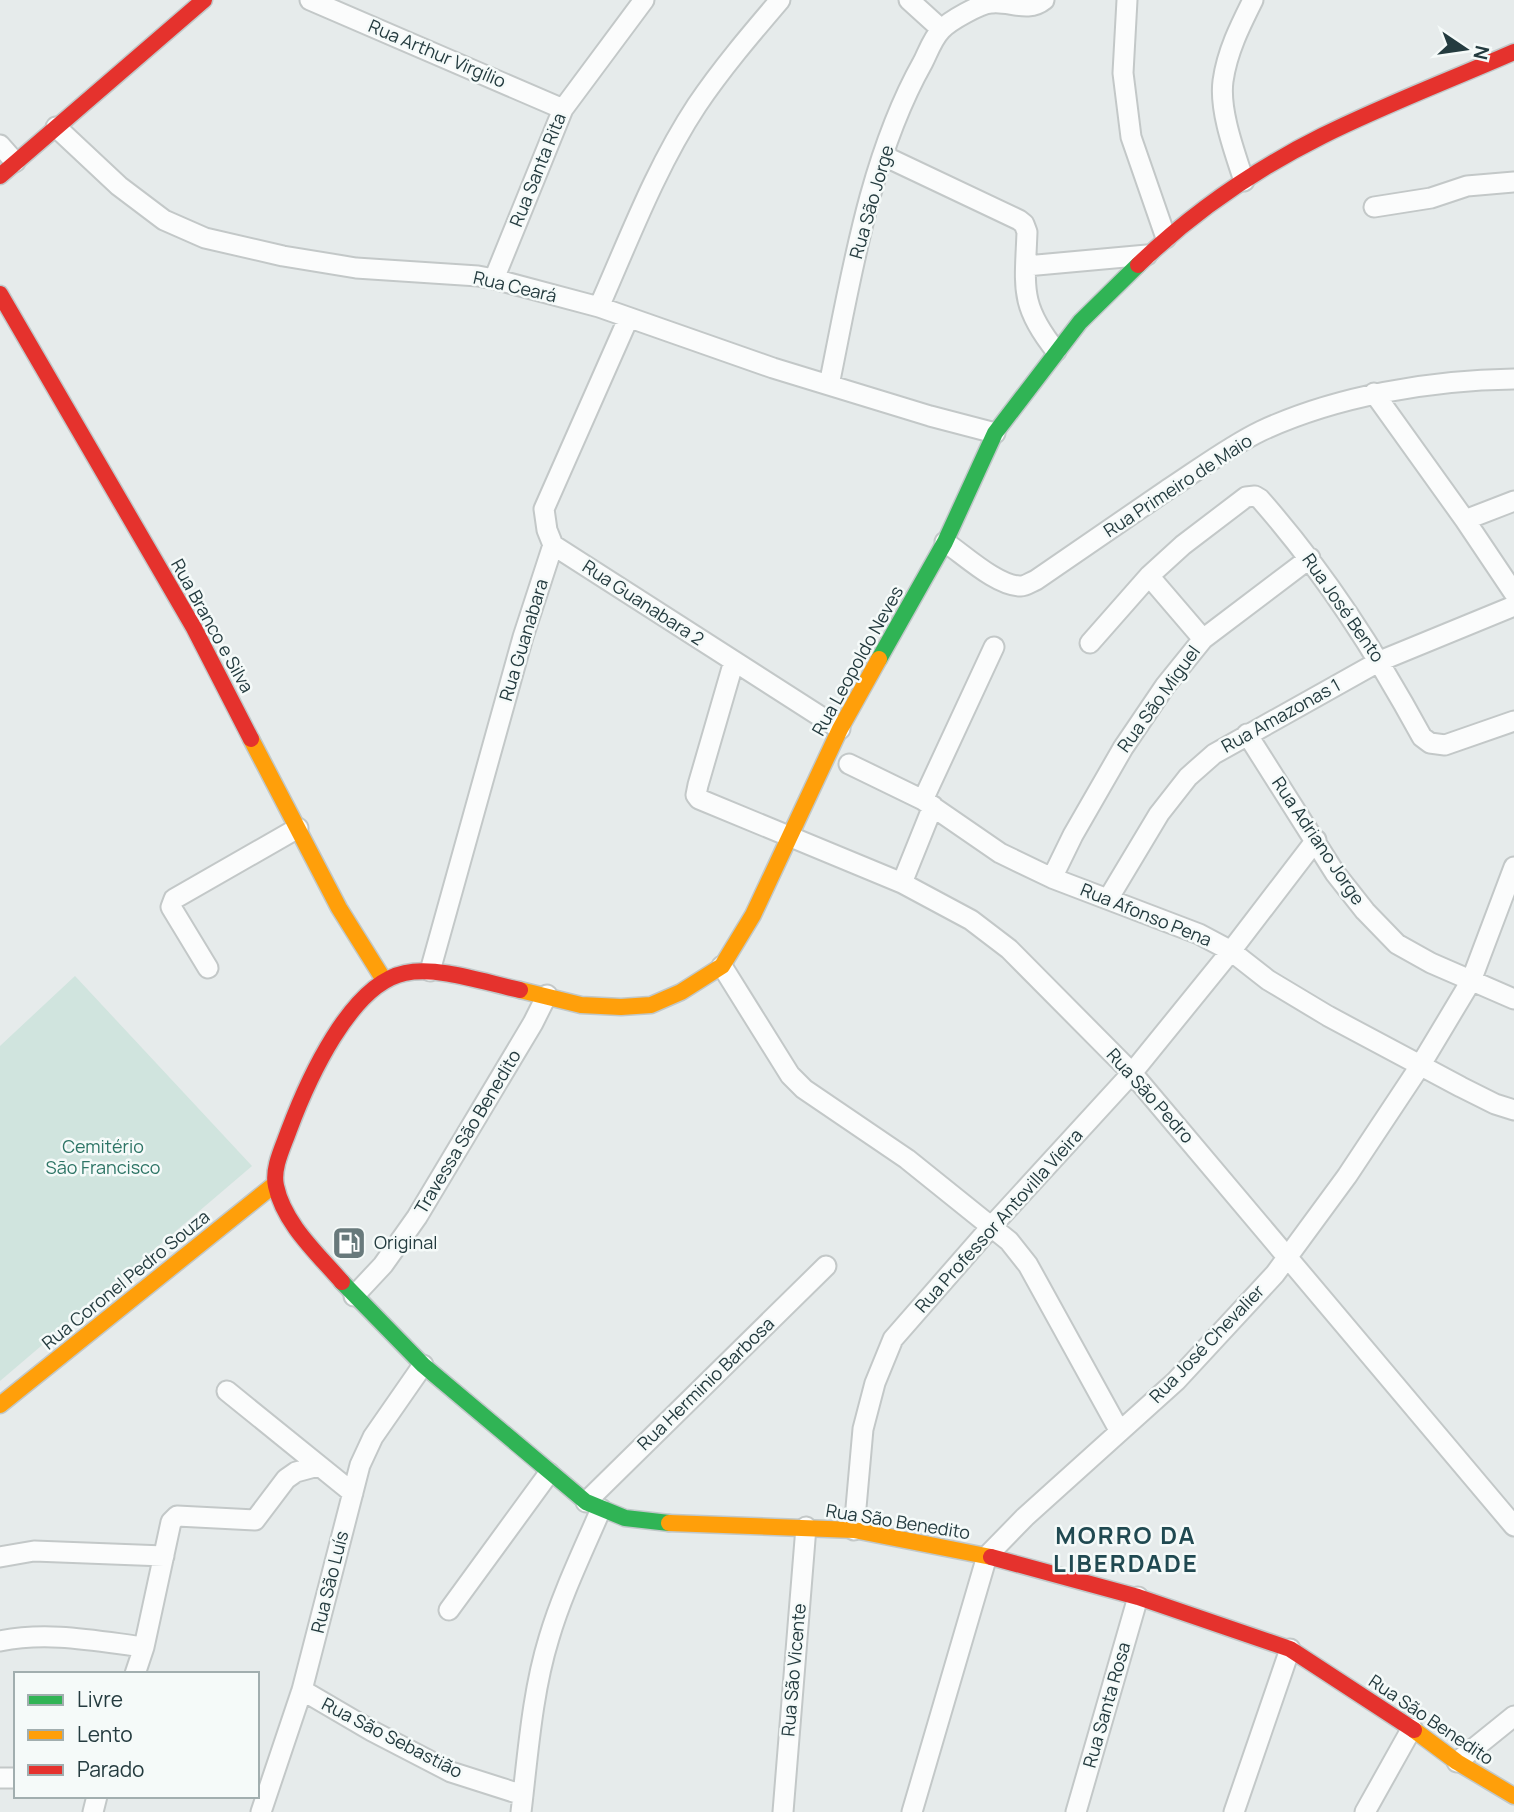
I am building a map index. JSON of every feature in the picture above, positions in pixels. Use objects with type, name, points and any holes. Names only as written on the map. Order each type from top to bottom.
[{"type":"street","points":[[0,176],[204,0]]},
{"type":"street","name":"Rua Arthur Virgílio","points":[[310,0],[563,109]]},
{"type":"street","name":"Rua Santa Rita","points":[[494,279],[563,109],[644,0]]},
{"type":"street","points":[[599,307],[645,202],[696,106],[742,43],[780,0]]},
{"type":"street","points":[[909,0],[941,29],[976,7],[991,2],[1030,7],[1044,0]]},
{"type":"street","points":[[1127,0],[1123,72],[1131,138],[1166,238]]},
{"type":"street","points":[[1244,181],[1228,129],[1223,83],[1235,36],[1253,0]]},
{"type":"street","name":"Rua São Jorge","points":[[829,384],[862,228],[884,156],[909,87],[941,29]]},
{"type":"street","name":"Rua Leopoldo Neves","points":[[384,980],[405,973],[430,971],[547,995],[581,1005],[621,1007],[651,1005],[681,992],[722,966],[753,915],[840,729],[945,541],[995,433],[1080,322],[1166,238],[1244,181],[1321,136],[1514,52]]},
{"type":"street","name":"Rua Ceará","points":[[56,127],[119,186],[164,220],[205,238],[283,256],[356,268],[494,279],[599,307],[773,368],[995,433]]},
{"type":"street","points":[[0,145],[15,162]]},
{"type":"street","points":[[884,156],[1024,224],[1027,232],[1025,286],[1031,314],[1056,351]]},
{"type":"street","points":[[1374,207],[1431,198],[1467,186],[1514,182]]},
{"type":"street","points":[[1026,266],[1147,255]]},
{"type":"street","name":"Rua Branco e Silva","points":[[0,294],[194,628],[339,908],[384,980]]},
{"type":"street","points":[[553,545],[547,530],[544,509],[628,319]]},
{"type":"street","name":"Rua Primeiro de Maio","points":[[945,541],[992,575],[1009,584],[1023,587],[1223,453],[1261,431],[1374,393],[1447,383],[1514,379]]},
{"type":"street","points":[[1374,393],[1514,593]]},
{"type":"street","name":"Rua José Bento","points":[[1149,576],[1183,545],[1246,497],[1255,496],[1310,558],[1380,661],[1422,737],[1430,743],[1445,745],[1514,721]]},
{"type":"street","points":[[1465,520],[1514,501]]},
{"type":"street","name":"Rua Guanabara 2","points":[[553,545],[840,729]]},
{"type":"street","name":"Rua Guanabara","points":[[430,971],[523,637],[553,545]]},
{"type":"street","name":"Rua São Miguel","points":[[1052,878],[1073,835],[1123,748],[1165,686],[1203,639],[1310,558]]},
{"type":"street","points":[[1090,643],[1149,576],[1203,639]]},
{"type":"street","name":"Rua Amazonas 1","points":[[1108,899],[1159,814],[1188,777],[1214,754],[1247,733],[1380,661],[1514,606]]},
{"type":"street","points":[[902,883],[928,803],[994,647]]},
{"type":"street","name":"Rua São Pedro","points":[[734,661],[696,794],[703,802],[902,883],[971,920],[1009,949],[1132,1073],[1514,1526]]},
{"type":"street","name":"Rua Adriano Jorge","points":[[1247,733],[1335,873],[1396,944],[1431,963],[1514,999]]},
{"type":"street","name":"Rua Afonso Pena","points":[[849,764],[928,803],[1000,853],[1052,878],[1188,929],[1231,951],[1268,980],[1298,998],[1420,1066],[1494,1104],[1514,1110]]},
{"type":"street","points":[[208,968],[171,907],[174,899],[298,828]]},
{"type":"street","name":"Rua Professor Antovilla Vieira","points":[[854,1530],[863,1429],[875,1383],[893,1339],[990,1227],[1132,1073],[1231,951],[1315,840]]},
{"type":"street","name":"Rua José Chevalier","points":[[912,1812],[986,1556],[1119,1430],[1176,1381],[1240,1313],[1287,1255],[1347,1176],[1420,1066],[1471,981],[1514,867]]},
{"type":"street","points":[[722,966],[790,1075],[804,1089],[907,1158],[1009,1241],[1028,1265],[1119,1430]]},
{"type":"street","points":[[275,1184],[278,1160],[304,1090],[339,1027],[384,980]]},
{"type":"street","name":"Travessa São Benedito","points":[[354,1296],[383,1265],[417,1217],[547,995]]},
{"type":"street","name":"Rua São Benedito","points":[[275,1184],[283,1206],[298,1230],[354,1296],[423,1365],[549,1473],[594,1506],[625,1518],[665,1522],[854,1530],[986,1556],[1138,1597],[1290,1649],[1412,1728],[1457,1762],[1514,1796]]},
{"type":"street","name":"Rua Coronel Pedro Souza","points":[[0,1405],[275,1184]]},
{"type":"street","name":"Rua Herminio Barbosa","points":[[522,1803],[539,1675],[549,1637],[594,1506],[826,1266]]},
{"type":"street","name":"Rua São Luís","points":[[261,1812],[302,1690],[360,1465],[373,1437],[423,1365]]},
{"type":"street","points":[[228,1391],[353,1493]]},
{"type":"street","points":[[136,1672],[144,1647],[171,1522],[177,1516],[254,1520],[260,1516],[286,1479],[296,1472],[318,1466]]},
{"type":"street","points":[[449,1610],[549,1473]]},
{"type":"street","name":"Rua São Vicente","points":[[783,1812],[806,1527]]},
{"type":"street","points":[[0,1557],[34,1551],[164,1556]]},
{"type":"street","name":"Rua Santa Rosa","points":[[1076,1812],[1138,1597]]},
{"type":"street","points":[[0,1641],[20,1637],[61,1637],[144,1647]]},
{"type":"street","points":[[1234,1812],[1290,1649]]},
{"type":"street","name":"Rua São Sebastião","points":[[302,1690],[372,1731],[451,1772],[522,1803]]},
{"type":"street","points":[[1457,1762],[1514,1716]]},
{"type":"street","points":[[1365,1812],[1412,1728]]},
{"type":"green space","name":"Cemitério São Francisco","points":[[75,976],[252,1166],[0,1381],[0,1046]]},
{"type":"traffic: fast","points":[[879,659],[945,542],[995,433],[1080,322],[1138,265]]},
{"type":"traffic: fast","points":[[342,1282],[423,1365],[586,1502],[625,1518],[669,1523]]},
{"type":"traffic: slow","points":[[520,990],[581,1005],[651,1005],[681,992],[722,966],[753,915],[840,729],[879,659]]},
{"type":"traffic: slow","points":[[251,739],[339,908],[384,980]]},
{"type":"traffic: slow","points":[[0,1405],[275,1184]]},
{"type":"traffic: slow","points":[[669,1523],[854,1530],[991,1557]]},
{"type":"traffic: slow","points":[[1414,1730],[1457,1762],[1514,1796]]},
{"type":"traffic: jam","points":[[0,176],[204,0]]},
{"type":"traffic: jam","points":[[1138,265],[1202,210],[1297,149],[1369,114],[1514,52]]},
{"type":"traffic: jam","points":[[0,294],[194,628],[251,739]]},
{"type":"traffic: jam","points":[[342,1282],[294,1226],[280,1200],[275,1179],[279,1158],[297,1110],[333,1038],[366,995],[385,981],[405,973],[447,973],[520,990]]},
{"type":"traffic: jam","points":[[991,1557],[1138,1597],[1290,1649],[1414,1730]]},
{"type":"place","name":"Original","points":[[349,1243]]},
{"type":"district","name":"MORRO DA LIBERDADE","points":[[1126,1550]]}]
